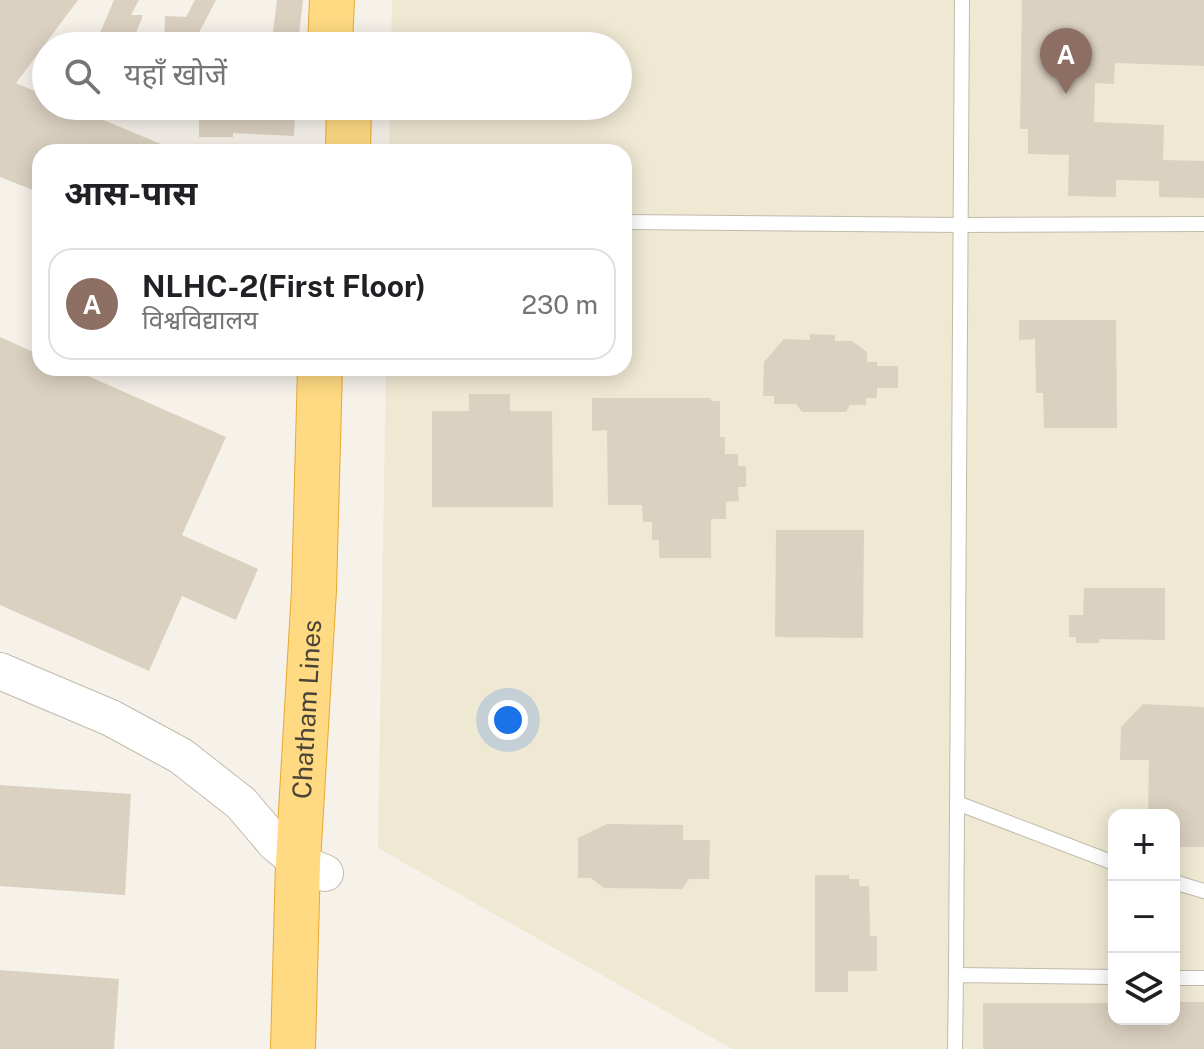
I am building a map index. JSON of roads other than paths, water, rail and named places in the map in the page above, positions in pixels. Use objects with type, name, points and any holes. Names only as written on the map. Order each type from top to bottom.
[{"type":"highway","points":[[331,32],[332,0]]},
{"type":"highway","points":[[352,32],[353,0]]},
{"type":"highway","points":[[327,144],[328,120]]},
{"type":"highway","points":[[348,144],[349,120]]},
{"type":"highway","name":"Chatham Lines","points":[[317,1049],[312,868],[320,376]]},
{"type":"highway","name":"Chatham Lines","points":[[293,1049],[312,868],[340,376]]},
{"type":"street","points":[[0,671],[111,718],[181,756],[241,803],[275,843],[312,868]]},
{"type":"lane","points":[[955,1049],[962,0]]},
{"type":"lane","points":[[632,222],[1204,224]]},
{"type":"lane","points":[[957,803],[1108,861]]},
{"type":"lane","points":[[1180,884],[1204,891]]},
{"type":"lane","points":[[956,975],[1108,977]]},
{"type":"lane","points":[[1180,978],[1204,978]]},
{"type":"place","name":"NLHC-2(First Floor)","points":[[1066,94]]}]
